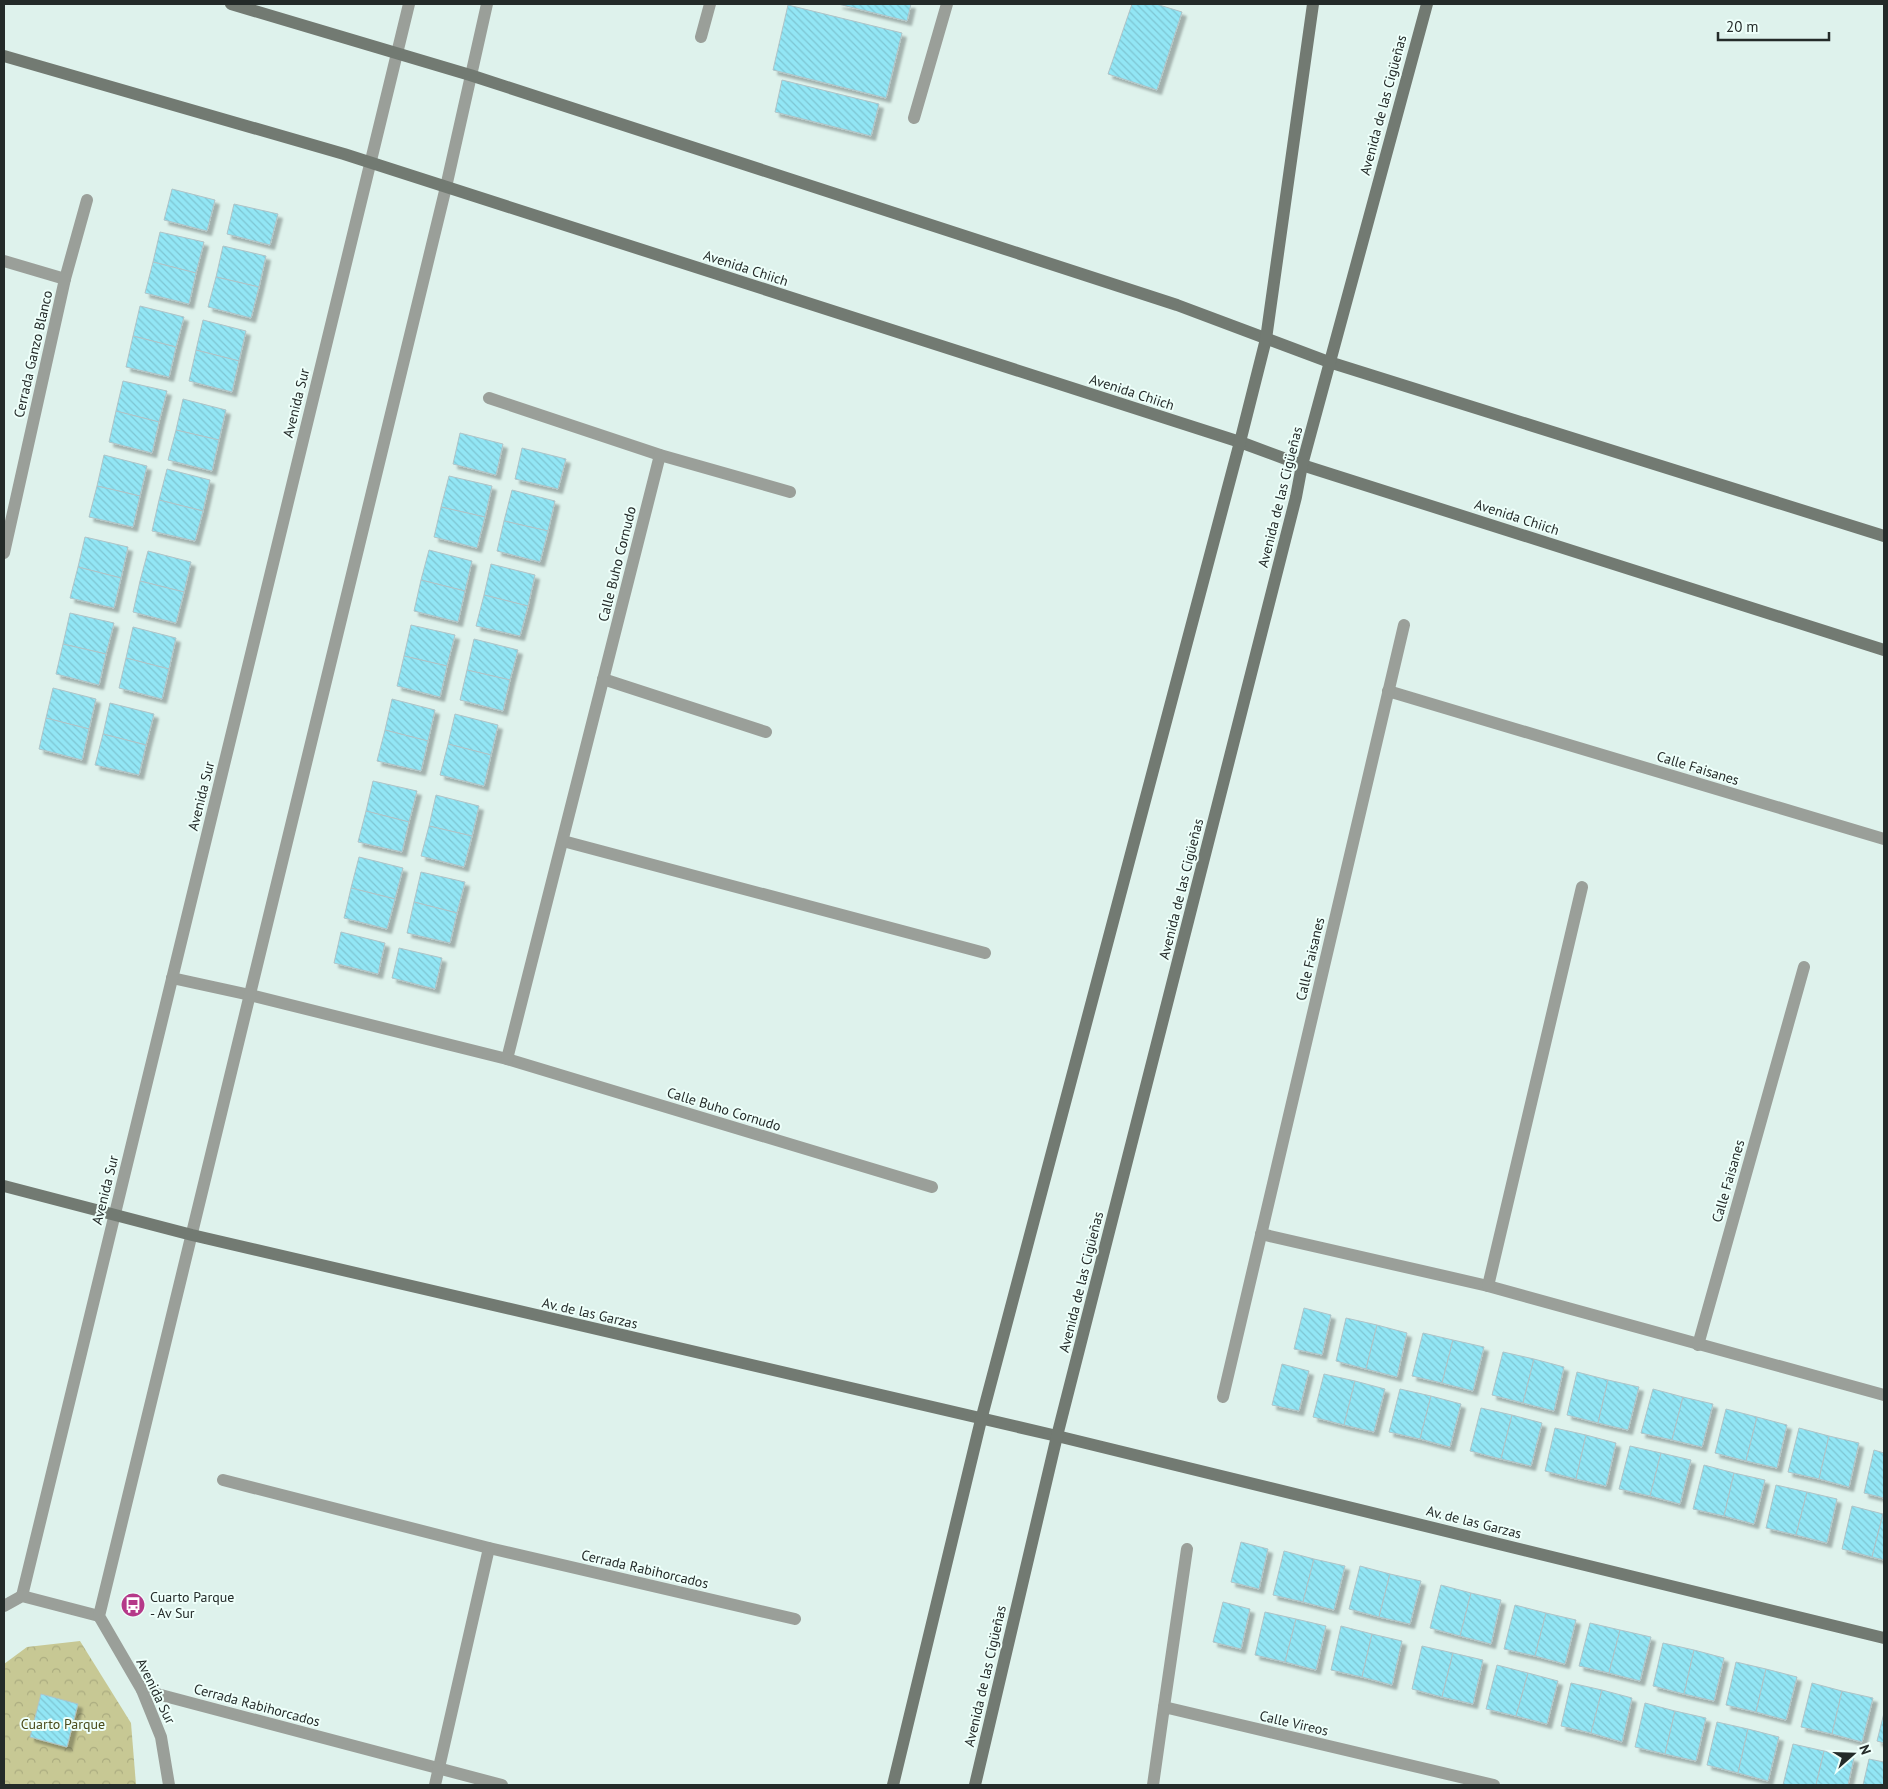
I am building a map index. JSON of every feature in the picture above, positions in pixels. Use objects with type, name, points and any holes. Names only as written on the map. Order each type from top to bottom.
[{"type":"main road","points":[[231,4],[470,75],[1177,305],[1329,362],[1884,536]]},
{"type":"main road","points":[[893,1785],[981,1420],[1266,339],[1314,4]]},
{"type":"main road","name":"Avenida de las Cigüeñas","points":[[975,1785],[1057,1436],[1293,507],[1302,465],[1427,4]]},
{"type":"main road","name":"Avenida Chiich","points":[[4,56],[446,187],[1240,442],[1302,465],[1884,650]]},
{"type":"main road","points":[[4,1186],[114,1215]]},
{"type":"main road","name":"Av. de las Garzas","points":[[114,1215],[192,1235],[981,1420],[1057,1436],[1884,1638]]},
{"type":"street","name":"Avenida Sur","points":[[22,1596],[409,4]]},
{"type":"street","points":[[4,1606],[22,1596],[99,1616],[446,187],[487,4]]},
{"type":"street","points":[[701,37],[710,4]]},
{"type":"street","points":[[914,118],[947,4]]},
{"type":"street","name":"Cerrada Ganzo Blanco","points":[[4,552],[65,279],[87,200]]},
{"type":"street","name":"Cerrada Ganzo Blanco","points":[[4,261],[65,279]]},
{"type":"street","points":[[489,398],[660,456],[790,492]]},
{"type":"street","name":"Calle Buho Cornudo","points":[[508,1059],[660,456]]},
{"type":"street","name":"Calle Faisanes","points":[[1224,1396],[1404,625]]},
{"type":"street","points":[[603,679],[766,732]]},
{"type":"street","name":"Calle Faisanes","points":[[1388,692],[1884,839]]},
{"type":"street","points":[[562,840],[985,953]]},
{"type":"street","points":[[1488,1286],[1582,887]]},
{"type":"street","name":"Calle Faisanes","points":[[1698,1345],[1804,967]]},
{"type":"street","name":"Calle Buho Cornudo","points":[[172,978],[250,995],[508,1059],[932,1187]]},
{"type":"street","points":[[1261,1234],[1488,1286],[1884,1395]]},
{"type":"street","name":"Cerrada Rabihorcados","points":[[223,1480],[489,1548],[795,1619]]},
{"type":"street","points":[[435,1785],[489,1548]]},
{"type":"street","points":[[1154,1785],[1187,1549]]},
{"type":"street","name":"Avenida Sur","points":[[99,1616],[142,1690],[162,1737],[169,1785]]},
{"type":"street","name":"Cerrada Rabihorcados","points":[[142,1690],[502,1785]]},
{"type":"street","name":"Calle Vireos","points":[[1164,1708],[1494,1785]]},
{"type":"green space","name":"Cuarto Parque","points":[[80,1641],[131,1723],[136,1785],[4,1785],[4,1664],[27,1647]]},
{"type":"building","points":[[838,4],[911,4],[907,21]]},
{"type":"building","points":[[1132,4],[1156,4],[1182,12],[1157,90],[1108,74]]},
{"type":"building","points":[[788,5],[902,33],[886,98],[773,70]]},
{"type":"building","points":[[782,80],[879,104],[871,136],[775,112]]},
{"type":"building","points":[[172,189],[215,200],[207,231],[164,220]]},
{"type":"building","points":[[234,204],[278,214],[270,245],[227,234]]},
{"type":"building","points":[[160,232],[204,242],[196,273],[153,262]]},
{"type":"building","points":[[223,246],[266,256],[259,287],[216,277]]},
{"type":"building","points":[[153,262],[196,273],[189,304],[145,293]]},
{"type":"building","points":[[216,277],[259,287],[251,318],[208,307]]},
{"type":"building","points":[[140,306],[184,317],[176,347],[133,336]]},
{"type":"building","points":[[203,320],[246,331],[239,361],[196,350]]},
{"type":"building","points":[[133,336],[176,347],[169,377],[126,367]]},
{"type":"building","points":[[196,350],[239,361],[232,392],[189,381]]},
{"type":"building","points":[[123,381],[167,391],[159,422],[116,411]]},
{"type":"building","points":[[183,399],[226,410],[219,440],[176,430]]},
{"type":"building","points":[[116,411],[159,422],[152,453],[109,442]]},
{"type":"building","points":[[176,430],[219,440],[212,471],[168,460]]},
{"type":"building","points":[[460,433],[503,444],[496,475],[453,464]]},
{"type":"building","points":[[522,448],[566,459],[558,489],[515,479]]},
{"type":"building","points":[[104,455],[147,466],[140,496],[97,486]]},
{"type":"building","points":[[167,469],[210,480],[203,511],[159,500]]},
{"type":"building","points":[[449,476],[492,486],[485,517],[441,507]]},
{"type":"building","points":[[97,486],[140,496],[133,527],[89,517]]},
{"type":"building","points":[[512,490],[555,501],[548,531],[504,521]]},
{"type":"building","points":[[159,500],[203,511],[195,541],[152,531]]},
{"type":"building","points":[[441,507],[485,517],[477,548],[434,537]]},
{"type":"building","points":[[504,521],[548,531],[540,562],[497,551]]},
{"type":"building","points":[[85,537],[128,547],[121,578],[78,567]]},
{"type":"building","points":[[429,550],[472,561],[465,591],[421,580]]},
{"type":"building","points":[[148,551],[191,562],[184,592],[140,581]]},
{"type":"building","points":[[491,564],[535,575],[528,606],[484,595]]},
{"type":"building","points":[[78,567],[121,578],[114,608],[70,598]]},
{"type":"building","points":[[421,580],[465,591],[458,622],[414,611]]},
{"type":"building","points":[[140,581],[184,592],[176,623],[133,612]]},
{"type":"building","points":[[484,595],[528,606],[520,636],[476,626]]},
{"type":"building","points":[[70,613],[114,623],[106,654],[63,644]]},
{"type":"building","points":[[411,625],[455,635],[447,666],[404,656]]},
{"type":"building","points":[[133,627],[176,638],[169,669],[126,658]]},
{"type":"building","points":[[474,639],[518,650],[510,680],[467,670]]},
{"type":"building","points":[[63,644],[106,654],[99,685],[56,674]]},
{"type":"building","points":[[404,656],[447,666],[440,697],[397,686]]},
{"type":"building","points":[[126,658],[169,669],[162,699],[119,688]]},
{"type":"building","points":[[467,670],[510,680],[503,711],[460,700]]},
{"type":"building","points":[[53,688],[96,699],[89,729],[46,718]]},
{"type":"building","points":[[392,699],[435,710],[428,741],[385,730]]},
{"type":"building","points":[[110,703],[154,714],[146,745],[103,734]]},
{"type":"building","points":[[455,714],[498,725],[491,755],[448,744]]},
{"type":"building","points":[[46,718],[89,729],[82,760],[39,749]]},
{"type":"building","points":[[385,730],[428,741],[421,771],[377,761]]},
{"type":"building","points":[[103,734],[146,745],[139,775],[95,765]]},
{"type":"building","points":[[448,744],[491,755],[484,786],[440,775]]},
{"type":"building","points":[[373,781],[417,791],[409,822],[366,811]]},
{"type":"building","points":[[436,795],[479,806],[472,836],[429,826]]},
{"type":"building","points":[[366,811],[409,822],[402,852],[358,842]]},
{"type":"building","points":[[429,826],[472,836],[464,867],[421,856]]},
{"type":"building","points":[[359,857],[403,868],[395,899],[351,888]]},
{"type":"building","points":[[421,872],[465,882],[457,913],[414,902]]},
{"type":"building","points":[[351,888],[395,899],[387,929],[344,918]]},
{"type":"building","points":[[414,902],[457,913],[450,943],[407,933]]},
{"type":"building","points":[[341,932],[385,943],[378,974],[334,963]]},
{"type":"building","points":[[399,948],[442,958],[435,989],[392,978]]},
{"type":"building","points":[[1304,1308],[1331,1315],[1322,1355],[1294,1349]]},
{"type":"building","points":[[1346,1318],[1377,1325],[1366,1369],[1336,1361]]},
{"type":"building","points":[[1377,1325],[1407,1333],[1397,1377],[1366,1369]]},
{"type":"building","points":[[1423,1333],[1453,1340],[1442,1383],[1412,1376]]},
{"type":"building","points":[[1453,1340],[1484,1347],[1473,1391],[1442,1383]]},
{"type":"building","points":[[1503,1352],[1534,1359],[1523,1403],[1492,1395]]},
{"type":"building","points":[[1534,1359],[1564,1367],[1554,1411],[1523,1403]]},
{"type":"building","points":[[1282,1364],[1309,1371],[1299,1411],[1272,1405]]},
{"type":"building","points":[[1577,1372],[1608,1380],[1598,1423],[1567,1415]]},
{"type":"building","points":[[1324,1374],[1355,1381],[1344,1425],[1313,1417]]},
{"type":"building","points":[[1608,1380],[1639,1387],[1628,1430],[1598,1423]]},
{"type":"building","points":[[1355,1381],[1385,1389],[1374,1432],[1344,1425]]},
{"type":"building","points":[[1400,1389],[1431,1396],[1420,1439],[1389,1432]]},
{"type":"building","points":[[1653,1389],[1683,1397],[1672,1440],[1641,1433]]},
{"type":"building","points":[[1431,1396],[1461,1404],[1450,1447],[1420,1439]]},
{"type":"building","points":[[1683,1397],[1713,1404],[1702,1447],[1672,1440]]},
{"type":"building","points":[[1481,1408],[1512,1415],[1501,1459],[1470,1451]]},
{"type":"building","points":[[1726,1409],[1757,1417],[1746,1461],[1715,1453]]},
{"type":"building","points":[[1512,1415],[1542,1423],[1531,1466],[1501,1459]]},
{"type":"building","points":[[1757,1417],[1787,1425],[1777,1468],[1746,1461]]},
{"type":"building","points":[[1555,1428],[1586,1435],[1576,1479],[1545,1471]]},
{"type":"building","points":[[1799,1428],[1829,1436],[1819,1479],[1788,1472]]},
{"type":"building","points":[[1586,1435],[1616,1443],[1606,1486],[1576,1479]]},
{"type":"building","points":[[1829,1436],[1859,1443],[1849,1487],[1819,1479]]},
{"type":"building","points":[[1630,1446],[1661,1453],[1650,1496],[1619,1489]]},
{"type":"building","points":[[1874,1450],[1884,1453],[1884,1498],[1864,1493]]},
{"type":"building","points":[[1661,1453],[1691,1460],[1680,1504],[1650,1496]]},
{"type":"building","points":[[1704,1465],[1734,1473],[1724,1516],[1693,1509]]},
{"type":"building","points":[[1734,1473],[1765,1480],[1754,1524],[1724,1516]]},
{"type":"building","points":[[1776,1485],[1807,1492],[1796,1535],[1766,1528]]},
{"type":"building","points":[[1807,1492],[1837,1499],[1827,1543],[1796,1535]]},
{"type":"building","points":[[1852,1506],[1883,1514],[1872,1557],[1842,1549]]},
{"type":"building","points":[[1884,1514],[1884,1560],[1872,1557]]},
{"type":"building","points":[[1241,1542],[1268,1549],[1259,1589],[1231,1582]]},
{"type":"building","points":[[1284,1551],[1314,1559],[1303,1602],[1273,1595]]},
{"type":"building","points":[[1314,1559],[1345,1566],[1334,1610],[1303,1602]]},
{"type":"building","points":[[1360,1566],[1390,1574],[1379,1617],[1349,1609]]},
{"type":"building","points":[[1390,1574],[1421,1581],[1410,1624],[1379,1617]]},
{"type":"building","points":[[1441,1585],[1471,1593],[1460,1636],[1430,1628]]},
{"type":"building","points":[[1471,1593],[1501,1600],[1491,1644],[1460,1636]]},
{"type":"building","points":[[1223,1602],[1250,1609],[1241,1649],[1213,1642]]},
{"type":"building","points":[[1515,1605],[1546,1613],[1535,1656],[1504,1649]]},
{"type":"building","points":[[1265,1612],[1296,1619],[1285,1662],[1255,1655]]},
{"type":"building","points":[[1546,1613],[1576,1620],[1565,1664],[1535,1656]]},
{"type":"building","points":[[1296,1619],[1326,1626],[1316,1670],[1285,1662]]},
{"type":"building","points":[[1590,1623],[1620,1630],[1609,1673],[1579,1666]]},
{"type":"building","points":[[1341,1626],[1372,1634],[1362,1677],[1331,1670]]},
{"type":"building","points":[[1620,1630],[1651,1637],[1640,1681],[1609,1673]]},
{"type":"building","points":[[1372,1634],[1402,1641],[1392,1685],[1362,1677]]},
{"type":"building","points":[[1663,1643],[1694,1650],[1684,1694],[1653,1686]]},
{"type":"building","points":[[1422,1646],[1453,1653],[1442,1697],[1412,1689]]},
{"type":"building","points":[[1694,1650],[1724,1658],[1714,1701],[1684,1694]]},
{"type":"building","points":[[1453,1653],[1483,1660],[1473,1704],[1442,1697]]},
{"type":"building","points":[[1736,1662],[1766,1669],[1756,1712],[1726,1705]]},
{"type":"building","points":[[1497,1665],[1528,1673],[1516,1716],[1486,1709]]},
{"type":"building","points":[[1766,1669],[1797,1677],[1786,1720],[1756,1712]]},
{"type":"building","points":[[1528,1673],[1558,1681],[1547,1724],[1516,1716]]},
{"type":"building","points":[[1571,1683],[1602,1690],[1591,1733],[1561,1726]]},
{"type":"building","points":[[1812,1683],[1842,1691],[1832,1734],[1801,1727]]},
{"type":"building","points":[[1602,1690],[1632,1698],[1622,1742],[1591,1733]]},
{"type":"building","points":[[1842,1691],[1873,1698],[1862,1742],[1832,1734]]},
{"type":"building","points":[[41,1694],[78,1704],[67,1747],[30,1737]]},
{"type":"building","points":[[1645,1703],[1675,1711],[1665,1754],[1635,1747]]},
{"type":"building","points":[[1675,1711],[1706,1718],[1696,1761],[1665,1754]]},
{"type":"building","points":[[1884,1713],[1884,1743],[1877,1741]]},
{"type":"building","points":[[1717,1722],[1748,1729],[1738,1773],[1707,1765]]},
{"type":"building","points":[[1748,1729],[1779,1737],[1768,1781],[1738,1773]]},
{"type":"building","points":[[1793,1744],[1824,1751],[1816,1785],[1783,1785]]},
{"type":"building","points":[[1824,1751],[1854,1758],[1848,1785],[1816,1785]]},
{"type":"building","points":[[1869,1759],[1884,1762],[1884,1785],[1863,1785]]},
{"type":"place","name":"Cuarto Parque - Av Sur","points":[[133,1605]]}]
